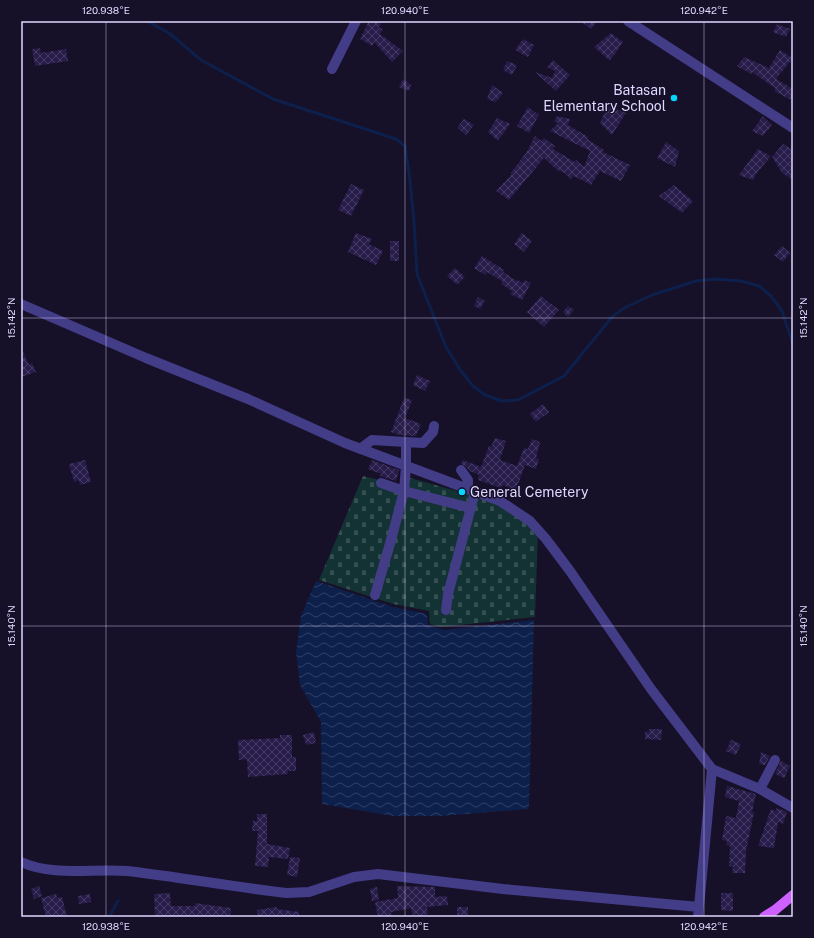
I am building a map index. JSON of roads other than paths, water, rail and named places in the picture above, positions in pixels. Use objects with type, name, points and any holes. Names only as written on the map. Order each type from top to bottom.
[{"type":"main road","points":[[764,917],[793,895]]},
{"type":"street","points":[[332,68],[356,21]]},
{"type":"street","points":[[628,21],[793,128]]},
{"type":"street","points":[[21,304],[146,358],[248,399],[360,449],[500,501],[515,510],[530,521],[546,539],[652,689],[712,769],[760,789],[793,808]]},
{"type":"street","points":[[360,449],[372,440],[423,443],[433,432],[434,426]]},
{"type":"street","points":[[375,595],[404,491],[406,443]]},
{"type":"street","points":[[446,610],[448,594],[471,508],[472,490],[468,480],[461,470]]},
{"type":"street","points":[[381,483],[404,491],[471,508]]},
{"type":"street","points":[[760,789],[775,760]]},
{"type":"street","points":[[21,862],[46,870],[125,871],[287,894],[309,892],[354,877],[378,874],[699,912],[712,769]]},
{"type":"water","points":[[316,581],[393,607],[427,614],[428,625],[444,630],[534,620],[529,809],[440,816],[393,816],[322,804],[321,722],[300,685],[296,652],[301,616]]},
{"type":"waterway","points":[[147,21],[169,33],[201,60],[273,99],[396,139],[405,146],[414,221],[417,274],[446,347],[461,371],[473,386],[485,395],[502,401],[518,400],[564,376],[612,317],[624,308],[652,295],[696,281],[715,279],[741,281],[759,286],[771,296],[782,311],[793,344]]},
{"type":"waterway","points":[[109,917],[118,901]]},
{"type":"place","name":"Batasan Elementary School","points":[[674,98]]},
{"type":"place","name":"General Cemetery","points":[[462,492]]}]
